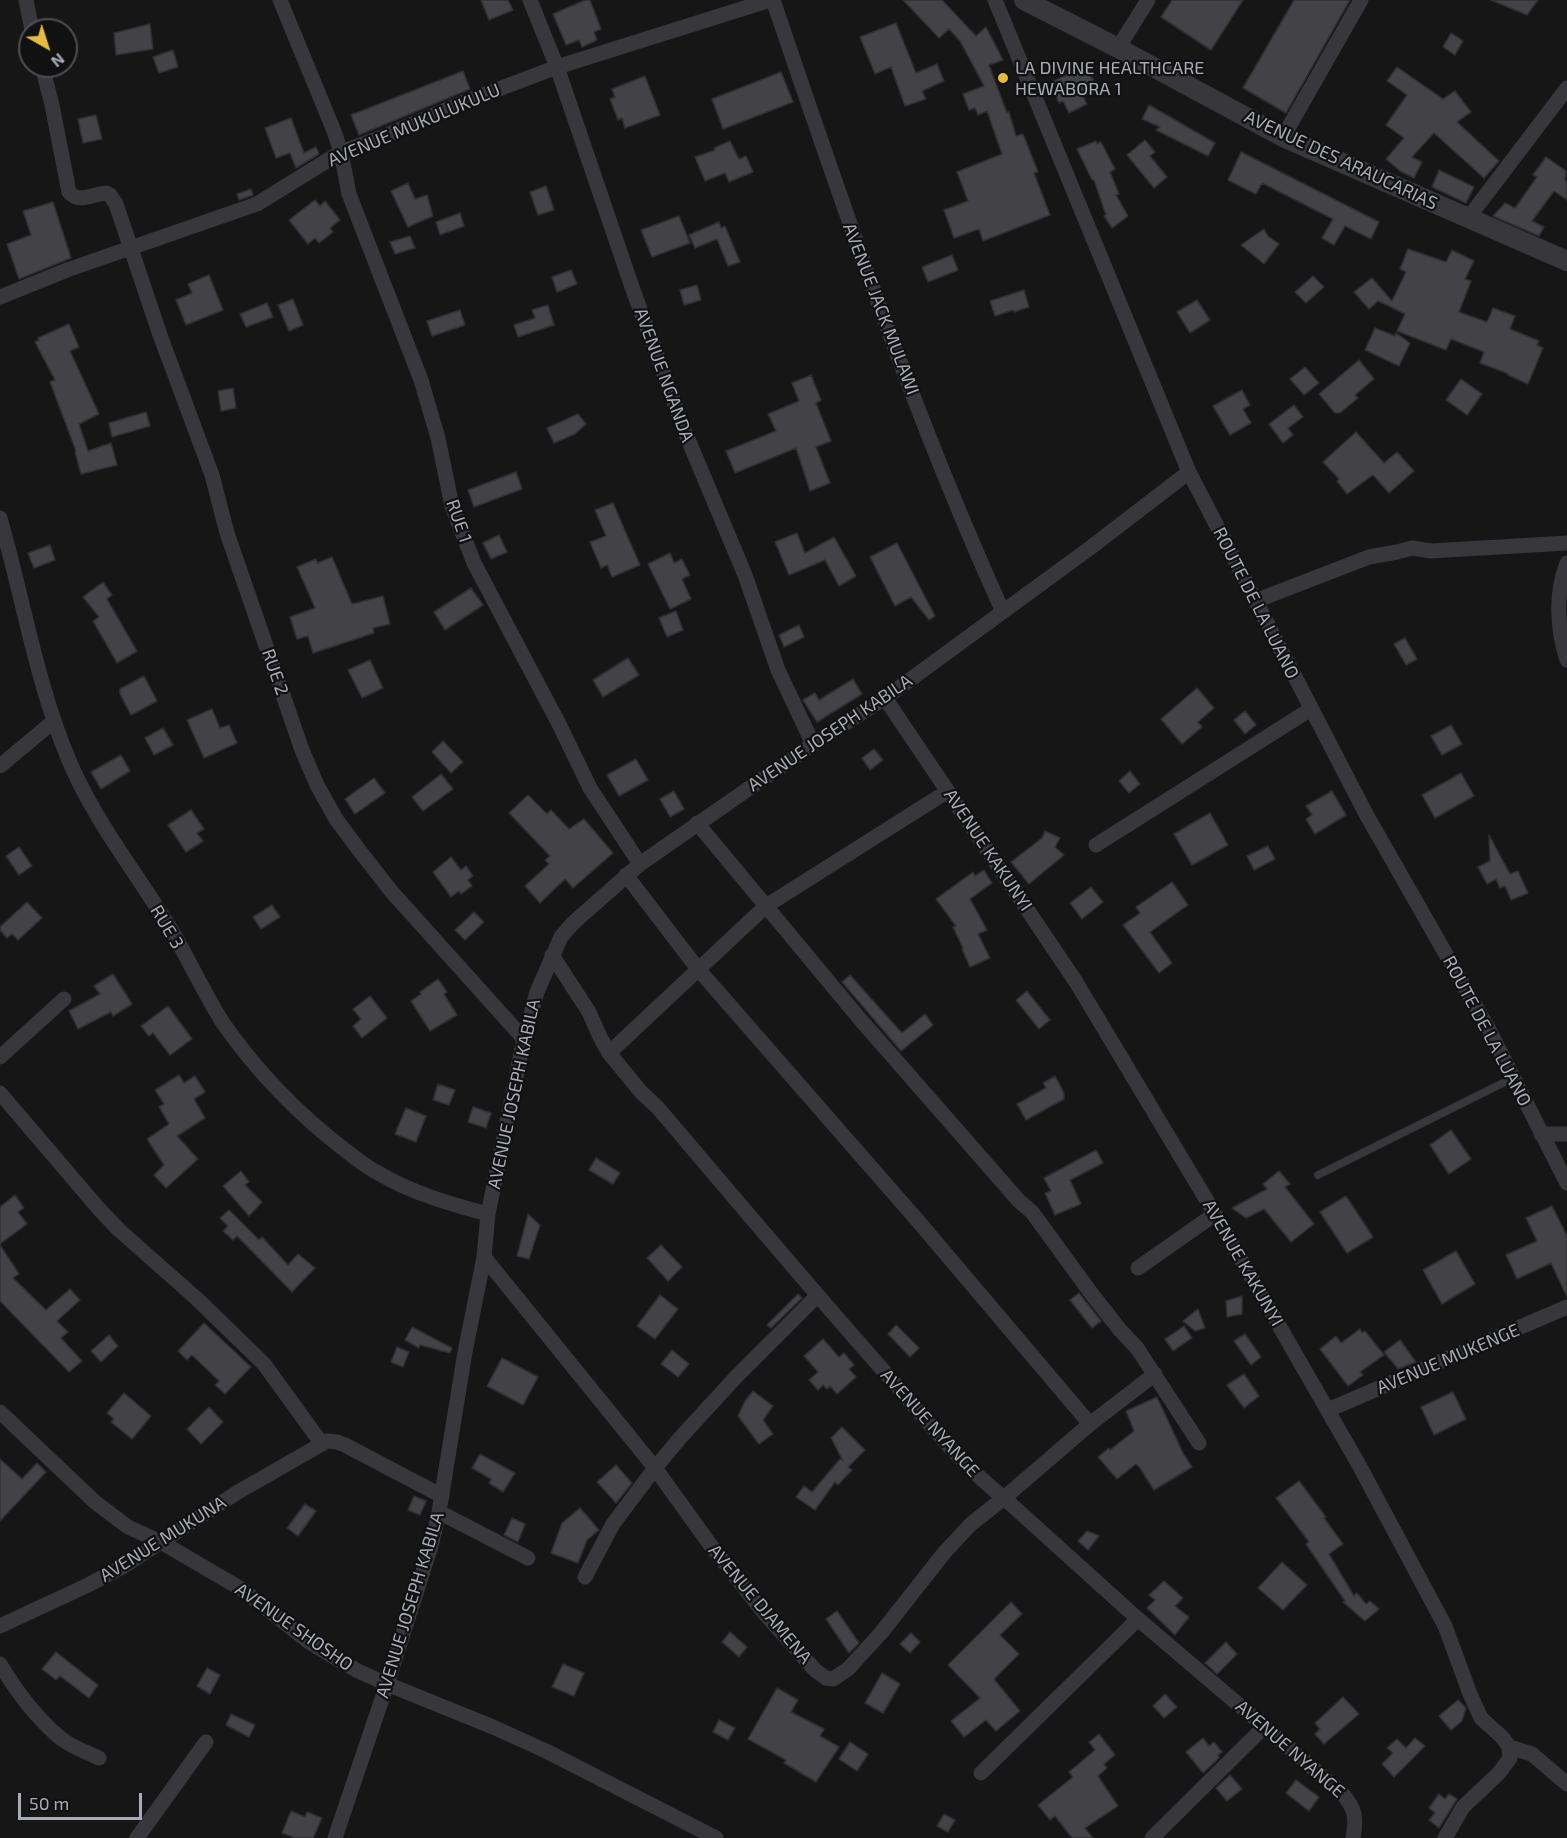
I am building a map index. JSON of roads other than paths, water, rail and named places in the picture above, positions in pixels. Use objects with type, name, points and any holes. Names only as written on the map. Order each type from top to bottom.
[{"type":"street","points":[[26,0],[30,18]]},
{"type":"street","name":"RUE 1","points":[[280,0],[329,119],[341,152],[349,194],[421,380],[438,438],[452,506],[474,563],[590,788],[640,864]]},
{"type":"street","name":"AVENUE NGANDA","points":[[530,0],[557,67],[684,432],[745,575],[778,670],[813,744]]},
{"type":"street","name":"AVENUE MUKULUKULU","points":[[0,297],[67,270],[257,204],[341,152],[467,101],[557,67],[771,0]]},
{"type":"street","name":"AVENUE JACK MULAWI","points":[[771,0],[865,265],[975,551],[1003,612]]},
{"type":"street","name":"ROUTE DE LA LUANO","points":[[995,0],[1189,472],[1366,814],[1488,1028],[1567,1183]]},
{"type":"street","name":"AVENUE DES ARAUCARIAS","points":[[1024,0],[1283,137],[1567,261]]},
{"type":"street","points":[[1118,48],[1148,0]]},
{"type":"street","points":[[1283,137],[1361,0]]},
{"type":"street","name":"RUE 2","points":[[45,78],[69,192],[79,199],[106,193],[116,204],[212,475],[227,534],[288,713],[317,785],[336,819],[391,891],[524,1038]]},
{"type":"street","points":[[1468,217],[1567,88]]},
{"type":"street","name":"AVENUE JOSEPH KABILA","points":[[335,1838],[431,1546],[442,1496],[465,1352],[484,1257],[488,1214],[524,1038],[537,992],[561,937],[573,923],[640,864],[813,744],[885,698],[1124,523],[1189,472]]},
{"type":"street","name":"RUE 3","points":[[0,518],[54,721],[68,758],[81,786],[121,854],[170,929],[202,989],[224,1023],[273,1083],[332,1140],[377,1173],[415,1191],[453,1205],[488,1214]]},
{"type":"street","points":[[1255,601],[1369,556],[1412,548],[1431,551],[1567,543]]},
{"type":"street","points":[[1567,563],[1559,586],[1559,602],[1563,647],[1567,660]]},
{"type":"street","name":"AVENUE KAKUNYI","points":[[885,698],[1077,982],[1328,1410],[1445,1626],[1481,1718],[1503,1738],[1509,1747]]},
{"type":"street","points":[[1096,845],[1311,709]]},
{"type":"street","points":[[0,766],[54,721]]},
{"type":"street","points":[[609,1053],[766,906],[948,791]]},
{"type":"street","points":[[697,823],[859,1018],[1019,1201],[1032,1212],[1091,1293],[1137,1348],[1199,1443]]},
{"type":"street","points":[[626,875],[698,969],[1090,1424]]},
{"type":"street","name":"AVENUE NYANGE","points":[[552,955],[589,1012],[609,1053],[817,1296],[957,1454],[985,1483],[1138,1618],[1335,1787],[1351,1804],[1356,1818],[1353,1838]]},
{"type":"street","points":[[0,1057],[64,999]]},
{"type":"street","points":[[0,1093],[119,1230],[196,1298],[264,1364],[321,1444],[327,1441],[338,1442],[442,1496]]},
{"type":"street","points":[[1541,1134],[1567,1134]]},
{"type":"street","points":[[1138,1268],[1215,1214]]},
{"type":"street","name":"AVENUE DJAMENA","points":[[484,1257],[655,1468],[709,1543],[790,1644],[826,1678],[833,1679],[848,1669],[944,1553],[971,1524],[1090,1424],[1155,1374]]},
{"type":"street","points":[[585,1577],[612,1524],[655,1468],[735,1378],[817,1296]]},
{"type":"street","name":"AVENUE MUKENGE","points":[[1328,1410],[1567,1308]]},
{"type":"street","name":"AVENUE SHOSHO","points":[[0,1413],[94,1502],[128,1527],[161,1542],[243,1590],[308,1641],[358,1671],[546,1751],[716,1838]]},
{"type":"street","name":"AVENUE MUKUNA","points":[[0,1626],[124,1566],[238,1492],[321,1444]]},
{"type":"street","points":[[439,1512],[528,1558]]},
{"type":"street","points":[[981,1773],[1138,1618]]},
{"type":"street","points":[[0,1664],[20,1693],[59,1738],[99,1758]]},
{"type":"street","points":[[1152,1838],[1265,1726]]},
{"type":"street","points":[[137,1838],[206,1742]]},
{"type":"street","points":[[1445,1838],[1463,1807],[1499,1773],[1510,1758],[1509,1747],[1532,1754],[1567,1784]]},
{"type":"lane","points":[[1318,1175],[1513,1078]]},
{"type":"place","name":"LA DIVINE HEALTHCARE HEWABORA 1","points":[[1003,78]]}]
